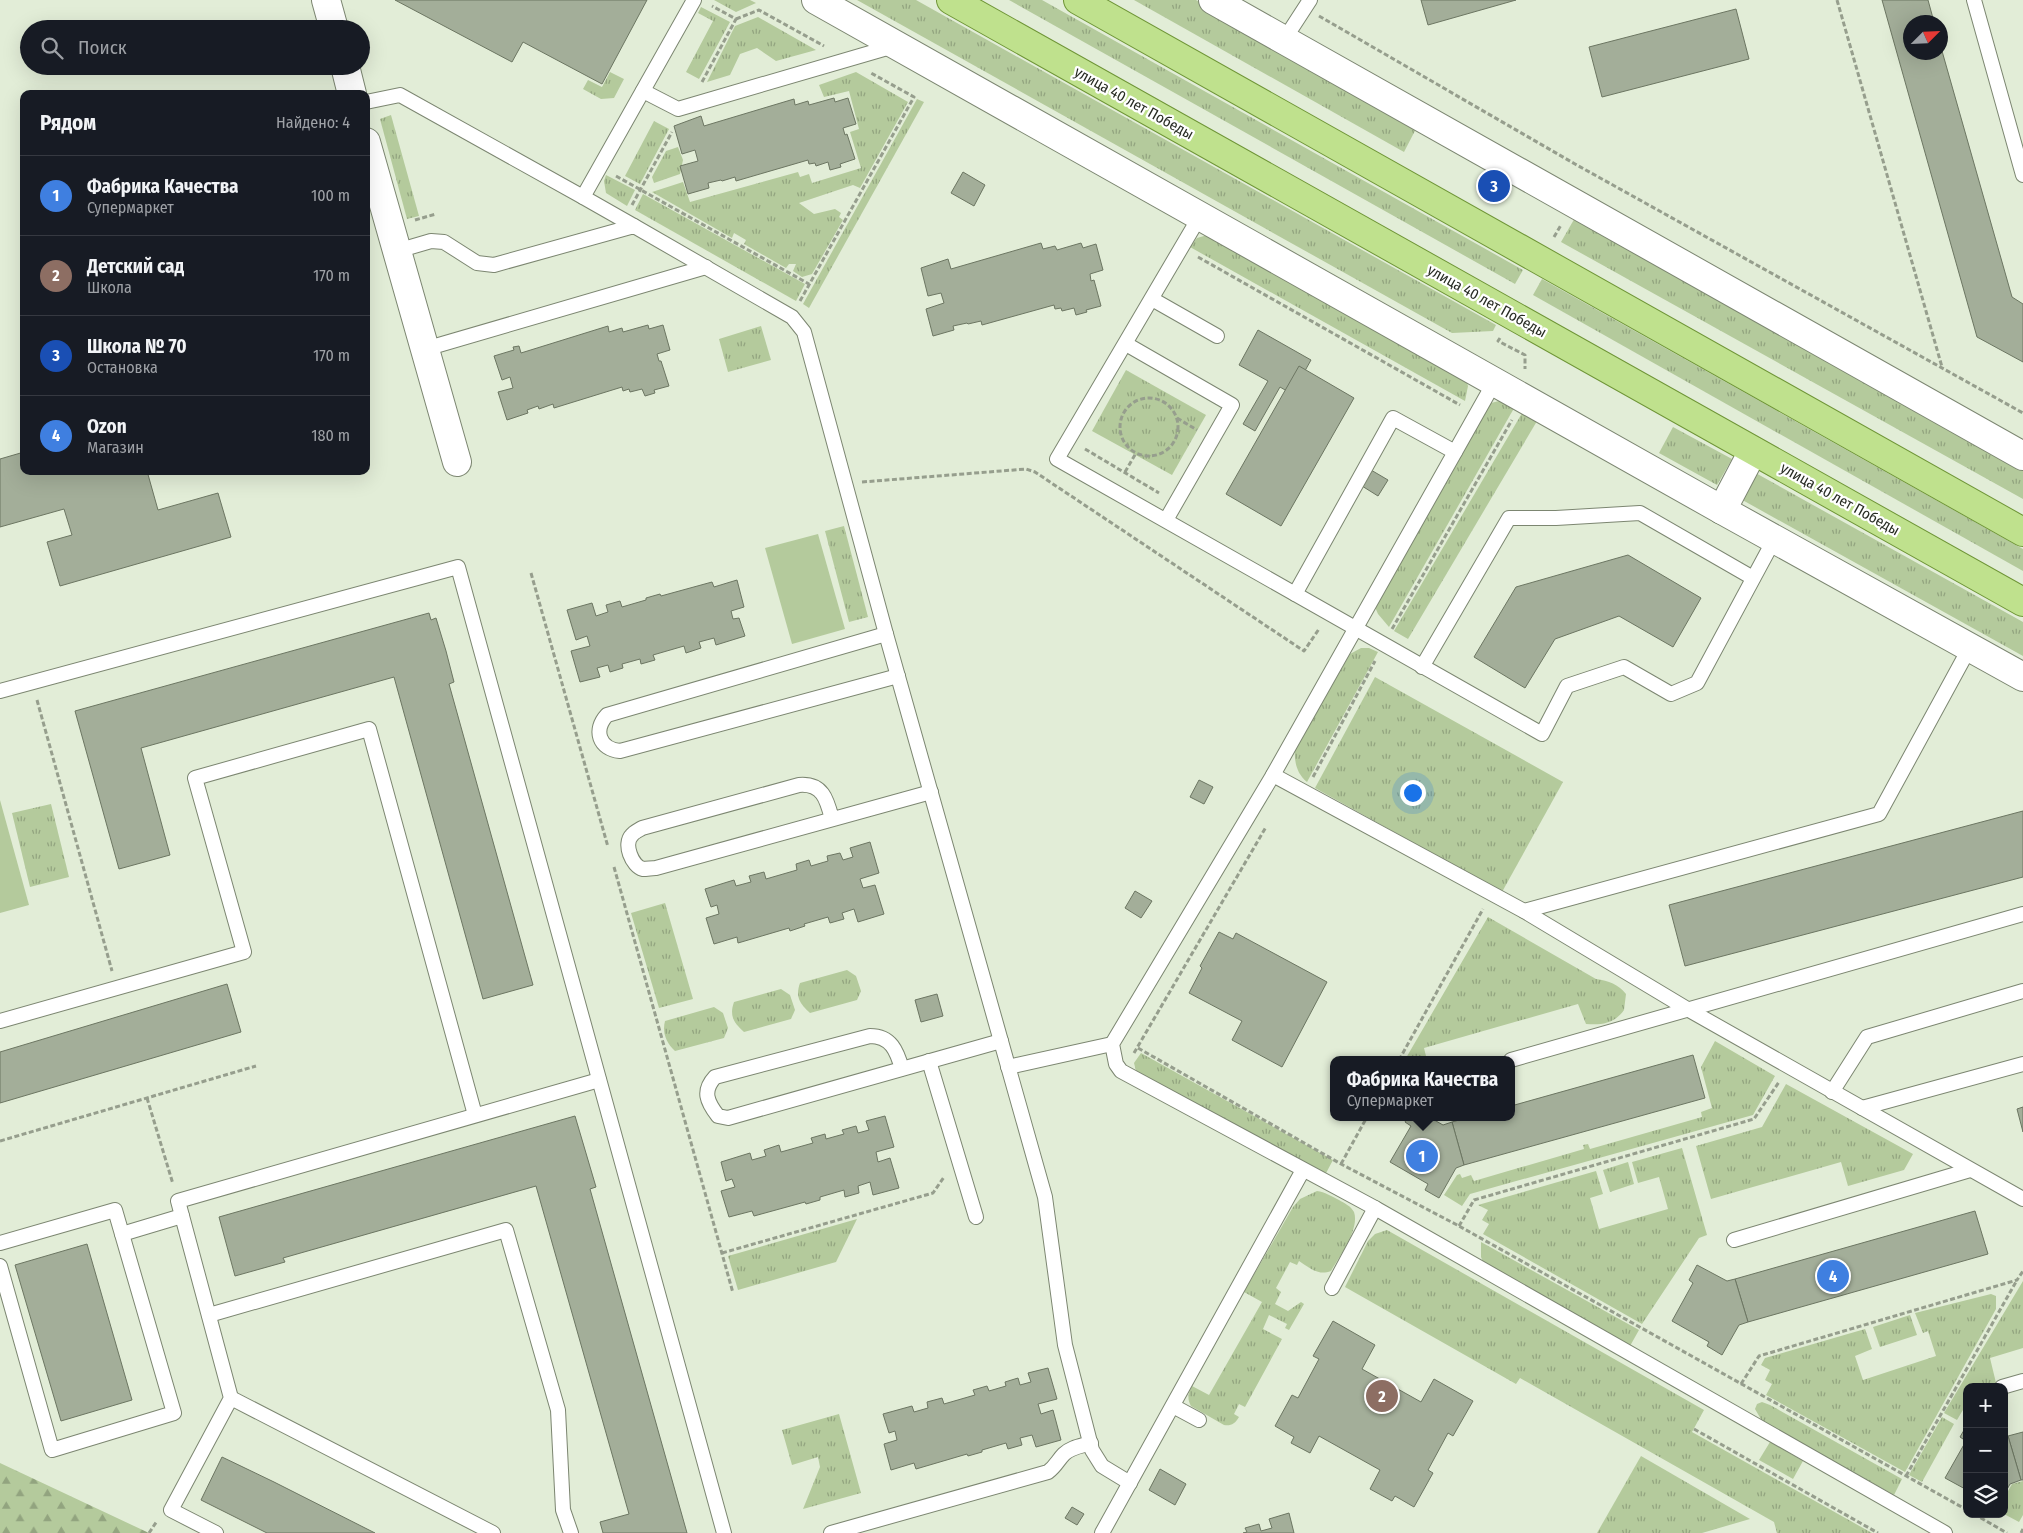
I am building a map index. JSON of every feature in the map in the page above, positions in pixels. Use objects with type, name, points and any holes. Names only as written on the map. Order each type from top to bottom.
[{"type":"main road","name":"улица 40 лет Победы","points":[[952,0],[2023,602]]},
{"type":"main road","points":[[1078,0],[2023,532]]},
{"type":"street","points":[[326,0],[332,20]]},
{"type":"street","points":[[816,0],[1722,510],[2023,677]]},
{"type":"street","points":[[1213,0],[2023,456]]},
{"type":"street","points":[[347,75],[351,90]]},
{"type":"street","points":[[370,156],[457,462]]},
{"type":"street","points":[[1722,510],[1753,451]]},
{"type":"lane","points":[[1974,0],[2023,175]]},
{"type":"lane","points":[[583,196],[643,91],[701,2]]},
{"type":"lane","points":[[1284,40],[1307,4]]},
{"type":"lane","points":[[643,91],[678,109],[896,45]]},
{"type":"lane","points":[[370,101],[400,95],[583,196],[792,317],[804,332],[844,484],[1045,1197],[1065,1345],[1091,1443],[1102,1466],[1130,1483]]},
{"type":"lane","points":[[1200,216],[1058,459],[1422,667],[1542,734],[1567,686],[1624,667],[1671,694],[1696,684],[1775,538]]},
{"type":"lane","points":[[397,251],[430,241],[444,242],[477,263],[494,265],[634,226]]},
{"type":"lane","points":[[425,349],[706,267]]},
{"type":"lane","points":[[1152,299],[1217,336]]},
{"type":"lane","points":[[1126,344],[1232,404],[1166,520]]},
{"type":"lane","points":[[1495,381],[1273,775],[1112,1044],[1116,1064],[1121,1071],[1374,1208],[1945,1533]]},
{"type":"lane","points":[[1295,594],[1394,418],[1455,452]]},
{"type":"lane","points":[[1422,667],[1509,518],[1640,514],[1753,578]]},
{"type":"lane","points":[[0,691],[458,567],[724,1533]]},
{"type":"lane","points":[[886,634],[607,715],[601,721],[600,737],[604,745],[611,750],[620,751],[898,676]]},
{"type":"lane","points":[[1524,912],[1879,814],[1970,647]]},
{"type":"lane","points":[[0,1021],[244,952],[195,778],[369,729],[475,1115]]},
{"type":"lane","points":[[1273,775],[1524,912],[1689,1010],[2023,1200]]},
{"type":"lane","points":[[832,819],[826,798],[819,790],[808,784],[799,785],[642,828],[631,835],[628,842],[629,853],[635,863],[643,869],[656,868],[931,792]]},
{"type":"lane","points":[[1515,1059],[2023,914]]},
{"type":"lane","points":[[1832,1092],[1867,1037],[2023,991]]},
{"type":"lane","points":[[902,1069],[897,1053],[890,1042],[880,1036],[870,1036],[715,1077],[709,1084],[707,1095],[711,1107],[718,1116],[728,1118],[902,1069],[1001,1041]]},
{"type":"lane","points":[[1008,1067],[1112,1044]]},
{"type":"lane","points":[[930,1061],[976,1217]]},
{"type":"lane","points":[[1862,1108],[2023,1064]]},
{"type":"lane","points":[[216,1533],[170,1510],[231,1398],[178,1201],[598,1080]]},
{"type":"lane","points":[[1102,1533],[1303,1170]]},
{"type":"lane","points":[[1734,1240],[1970,1170]]},
{"type":"lane","points":[[1332,1288],[1374,1208]]},
{"type":"lane","points":[[0,1243],[115,1210],[174,1413],[52,1450],[0,1266]]},
{"type":"lane","points":[[122,1234],[182,1216]]},
{"type":"lane","points":[[209,1315],[506,1230],[558,1410],[563,1510],[571,1533]]},
{"type":"lane","points":[[2008,1385],[2023,1381]]},
{"type":"lane","points":[[231,1398],[493,1533]]},
{"type":"lane","points":[[1173,1406],[1199,1420]]},
{"type":"lane","points":[[831,1533],[1048,1472],[1070,1450],[1091,1443]]},
{"type":"path","points":[[1837,0],[1942,367]]},
{"type":"path","points":[[689,106],[736,19],[701,2]]},
{"type":"path","points":[[1307,4],[1575,164],[2023,413]]},
{"type":"path","points":[[799,303],[914,97]]},
{"type":"path","points":[[631,208],[672,132]]},
{"type":"path","points":[[600,167],[809,284]]},
{"type":"path","points":[[1197,256],[1476,415]]},
{"type":"path","points":[[1304,792],[1384,644],[1524,398],[1525,355]]},
{"type":"path","points":[[1145,398],[1157,399],[1167,404],[1175,414],[1178,425],[1176,437],[1170,447],[1160,454],[1148,456],[1136,453],[1127,445],[1122,434],[1121,422],[1125,411],[1134,403],[1145,398]]},
{"type":"path","points":[[1125,472],[1136,453]]},
{"type":"path","points":[[844,484],[1026,469],[1035,472],[1304,651],[1330,613]]},
{"type":"path","points":[[532,573],[609,850]]},
{"type":"path","points":[[32,682],[117,988]]},
{"type":"path","points":[[1134,1053],[1271,819]]},
{"type":"path","points":[[612,860],[733,1293]]},
{"type":"path","points":[[1401,1056],[1484,908],[1492,912]]},
{"type":"path","points":[[1138,1048],[1341,1164],[1459,1226],[1963,1508]]},
{"type":"path","points":[[0,1140],[256,1066]]},
{"type":"path","points":[[1459,1226],[1474,1200],[1754,1119],[1783,1076]]},
{"type":"path","points":[[148,1098],[178,1201]]},
{"type":"path","points":[[1329,1184],[1365,1121]]},
{"type":"path","points":[[722,1253],[933,1193],[945,1175]]},
{"type":"path","points":[[1906,1476],[2023,1271]]},
{"type":"path","points":[[1741,1384],[1758,1356],[2017,1280]]},
{"type":"path","points":[[1694,1429],[1878,1533]]},
{"type":"path","points":[[1981,1518],[2007,1533]]},
{"type":"path","points":[[2021,1533],[2023,1529]]},
{"type":"green space","points":[[714,0],[750,0],[756,3],[736,12]]},
{"type":"green space","points":[[857,0],[916,0],[1496,325],[1493,331],[1452,333]]},
{"type":"green space","points":[[1009,0],[1042,0],[1523,270],[1515,284]]},
{"type":"green space","points":[[1134,0],[1196,0],[1418,125],[1404,152]]},
{"type":"green space","points":[[701,7],[730,22],[699,79],[686,72],[713,21],[698,13]]},
{"type":"green space","points":[[758,17],[816,50],[776,61],[757,48],[740,54],[730,75],[707,82],[735,26]]},
{"type":"green space","points":[[610,72],[624,79],[614,98],[601,99],[583,89],[588,80],[602,87]]},
{"type":"green space","points":[[856,72],[908,102],[860,188],[853,185],[799,203],[814,214],[835,209],[841,213],[839,217],[843,220],[812,274],[802,277],[793,271],[796,264],[789,264],[786,268],[744,244],[746,240],[734,233],[732,238],[652,192],[683,182],[690,202],[798,172],[800,177],[809,174],[812,183],[861,168],[850,132],[859,129],[849,91],[824,97],[819,85]]},
{"type":"green space","points":[[917,99],[924,102],[809,308],[803,304]]},
{"type":"green space","points":[[391,115],[419,216],[407,219],[380,119]]},
{"type":"green space","points":[[654,121],[669,129],[640,184],[625,176]]},
{"type":"green space","points":[[678,147],[683,160],[680,174],[654,183],[652,177],[666,151]]},
{"type":"green space","points":[[606,175],[635,190],[627,206],[606,193],[604,181]]},
{"type":"green space","points":[[643,194],[805,284],[796,301],[635,210]]},
{"type":"green space","points":[[1576,216],[2023,465],[2023,499],[1561,242]]},
{"type":"green space","points":[[1211,234],[1466,379],[1468,386],[1465,401],[1190,247],[1197,238]]},
{"type":"green space","points":[[1542,279],[2023,549],[2023,571],[1533,295]]},
{"type":"green space","points":[[761,326],[771,360],[728,372],[719,339]]},
{"type":"green space","points":[[1126,370],[1206,415],[1172,475],[1092,431]]},
{"type":"green space","points":[[1503,400],[1517,403],[1389,627],[1378,614],[1375,607],[1486,411],[1491,403]]},
{"type":"green space","points":[[1525,408],[1540,416],[1408,639],[1394,631]]},
{"type":"green space","points":[[1673,427],[1732,459],[1717,485],[1659,453]]},
{"type":"green space","points":[[1752,471],[2023,622],[2023,656],[1737,497]]},
{"type":"green space","points":[[844,526],[868,617],[849,622],[825,531]]},
{"type":"green space","points":[[818,534],[845,629],[792,644],[765,548]]},
{"type":"green space","points":[[1361,648],[1369,648],[1378,652],[1307,782],[1297,768],[1295,750],[1350,654]]},
{"type":"green space","points":[[1375,677],[1563,782],[1502,892],[1315,788]]},
{"type":"green space","points":[[0,800],[29,905],[0,913]]},
{"type":"green space","points":[[51,804],[69,877],[30,887],[12,813]]},
{"type":"green space","points":[[665,903],[693,999],[659,1008],[631,913]]},
{"type":"green space","points":[[1488,917],[1596,979],[1616,985],[1626,994],[1624,1010],[1620,1015],[1607,1023],[1586,1024],[1578,1004],[1424,1048],[1426,1056],[1407,1056]]},
{"type":"green space","points":[[847,970],[856,976],[861,991],[857,1000],[810,1013],[799,1000],[800,983]]},
{"type":"green space","points":[[781,989],[790,995],[795,1010],[791,1019],[744,1032],[733,1019],[734,1002]]},
{"type":"green space","points":[[714,1007],[723,1013],[728,1028],[724,1038],[675,1051],[666,1037],[665,1021]]},
{"type":"green space","points":[[1715,1041],[1775,1076],[1753,1115],[1470,1194],[1462,1206],[1444,1195],[1457,1175],[1460,1174],[1462,1178],[1471,1175],[1474,1181],[1584,1149],[1583,1145],[1588,1144],[1590,1149],[1702,1117],[1701,1112],[1712,1108],[1701,1067]]},
{"type":"green space","points":[[1141,1053],[1333,1160],[1325,1175],[1136,1071],[1134,1063]]},
{"type":"green space","points":[[1786,1084],[1913,1154],[1904,1170],[1848,1186],[1841,1162],[1711,1199],[1696,1146],[1762,1127]]},
{"type":"green space","points":[[1682,1148],[1707,1235],[1699,1238],[1642,1324],[1483,1234],[1489,1224],[1482,1220],[1488,1210],[1478,1205],[1596,1171],[1603,1194],[1590,1198],[1599,1229],[1668,1209],[1659,1177],[1638,1183],[1632,1162]]},
{"type":"green space","points":[[1628,1162],[1634,1184],[1610,1192],[1603,1170]]},
{"type":"green space","points":[[1317,1191],[1339,1200],[1353,1210],[1355,1219],[1351,1234],[1331,1271],[1322,1273],[1311,1269],[1299,1261],[1297,1265],[1290,1262],[1276,1288],[1281,1292],[1275,1304],[1288,1311],[1301,1302],[1304,1304],[1289,1330],[1285,1328],[1287,1324],[1269,1315],[1263,1329],[1282,1339],[1245,1407],[1239,1404],[1234,1414],[1239,1417],[1233,1424],[1224,1425],[1191,1406],[1190,1391],[1192,1386],[1209,1395],[1262,1302],[1244,1292],[1293,1207],[1300,1199]]},
{"type":"green space","points":[[857,1219],[836,1262],[738,1290],[728,1256]]},
{"type":"green space","points":[[1387,1230],[1704,1410],[1692,1432],[1872,1533],[1777,1533],[1774,1522],[1520,1378],[1516,1384],[1345,1287],[1368,1241],[1375,1234]]},
{"type":"green space","points":[[1481,1242],[1639,1330],[1630,1346],[1483,1262]]},
{"type":"green space","points":[[2023,1281],[2023,1348],[1990,1358],[1996,1383],[1963,1383],[1963,1410],[1957,1420],[1944,1413]]},
{"type":"green space","points":[[1991,1294],[1996,1296],[1996,1309],[1905,1472],[1766,1395],[1772,1384],[1765,1380],[1770,1370],[1761,1365],[1765,1358],[1865,1329],[1872,1349],[1855,1356],[1863,1380],[1936,1356],[1928,1331],[1923,1333],[1915,1313]]},
{"type":"green space","points":[[1910,1315],[1917,1335],[1880,1347],[1873,1327]]},
{"type":"green space","points":[[1762,1402],[1902,1479],[1894,1495],[1762,1421],[1755,1409],[1757,1404]]},
{"type":"green space","points":[[839,1414],[861,1493],[803,1509],[820,1467],[818,1457],[792,1465],[782,1430]]},
{"type":"green space","points":[[1942,1417],[1954,1424],[1922,1482],[1909,1475]]},
{"type":"green space","points":[[1770,1442],[1803,1461],[1793,1479],[1759,1460]]},
{"type":"green space","points":[[1641,1456],[1750,1519],[1702,1533],[1597,1533]]},
{"type":"green space","points":[[0,1463],[149,1533],[0,1533]]},
{"type":"green space","points":[[2023,1481],[2023,1515],[2019,1522],[2008,1516],[2008,1491],[2012,1484]]},
{"type":"building","points":[[395,0],[647,0],[602,84],[523,42],[512,62]]},
{"type":"building","points":[[1421,0],[1516,0],[1428,25]]},
{"type":"building","points":[[1882,0],[1928,0],[1932,15],[1903,15],[1903,60],[1945,60],[2012,297],[2023,304],[2023,362],[1977,337]]},
{"type":"building","points":[[1736,9],[1749,59],[1602,97],[1589,47]]},
{"type":"building","points":[[834,98],[835,102],[848,98],[856,124],[843,128],[845,135],[847,134],[855,159],[840,164],[841,167],[830,170],[828,162],[816,166],[815,163],[809,164],[808,160],[736,181],[735,177],[708,183],[709,188],[688,194],[680,166],[698,161],[695,150],[682,154],[674,126],[701,116],[704,126],[794,99],[795,105],[808,101],[809,105]]},
{"type":"building","points":[[963,172],[985,185],[974,206],[951,193]]},
{"type":"building","points":[[1041,243],[1043,249],[1055,246],[1057,250],[1081,243],[1083,248],[1096,244],[1103,270],[1090,274],[1091,281],[1094,280],[1101,306],[1076,315],[1074,308],[1062,311],[1061,308],[1055,309],[1054,305],[982,325],[981,321],[953,326],[954,330],[933,336],[926,309],[944,303],[941,293],[928,296],[921,268],[948,259],[951,269]]},
{"type":"building","points":[[648,325],[649,329],[663,325],[670,350],[657,354],[669,386],[654,390],[655,393],[645,396],[642,389],[630,392],[629,389],[623,391],[622,387],[554,408],[553,404],[539,409],[538,406],[527,410],[528,413],[507,420],[498,392],[513,388],[510,377],[502,380],[494,356],[514,350],[513,347],[519,346],[521,353],[608,326],[609,332],[622,328],[623,332]]},
{"type":"building","points":[[1258,330],[1311,360],[1292,394],[1280,387],[1255,431],[1243,424],[1268,381],[1239,365]]},
{"type":"building","points":[[1299,366],[1354,398],[1281,526],[1226,494]]},
{"type":"building","points":[[20,453],[20,475],[148,475],[158,510],[218,493],[231,537],[60,586],[47,542],[72,535],[64,509],[0,527],[0,459]]},
{"type":"building","points":[[1371,470],[1388,480],[1378,496],[1362,486]]},
{"type":"building","points":[[1628,555],[1701,598],[1673,647],[1619,616],[1555,639],[1525,688],[1474,657],[1516,587]]},
{"type":"building","points":[[737,580],[744,607],[731,611],[733,619],[739,618],[745,636],[716,645],[714,638],[699,642],[701,648],[686,653],[684,646],[653,655],[655,660],[641,664],[640,659],[622,664],[623,668],[610,672],[608,665],[597,668],[600,677],[580,682],[571,651],[590,646],[587,636],[576,640],[567,610],[592,603],[596,616],[608,612],[606,605],[620,601],[622,607],[660,594],[661,596],[712,582],[714,587]]},
{"type":"building","points":[[429,613],[431,620],[436,618],[446,651],[454,682],[449,684],[533,985],[483,999],[394,677],[141,748],[170,855],[119,869],[75,711]]},
{"type":"building","points":[[1199,780],[1213,787],[1204,804],[1190,797]]},
{"type":"building","points":[[2023,811],[2023,877],[1685,966],[1669,905]]},
{"type":"building","points":[[870,842],[879,873],[860,879],[863,888],[875,885],[884,914],[858,922],[854,909],[842,913],[844,919],[830,923],[828,917],[804,924],[805,926],[790,931],[789,928],[738,943],[737,937],[714,944],[706,918],[719,914],[717,905],[711,907],[705,889],[734,880],[736,886],[751,882],[749,876],[764,872],[766,879],[797,870],[796,864],[809,860],[811,866],[828,861],[827,856],[840,853],[843,860],[853,857],[850,848]]},
{"type":"building","points":[[1135,891],[1152,901],[1141,918],[1125,908]]},
{"type":"building","points":[[1219,932],[1233,939],[1236,933],[1327,982],[1282,1067],[1232,1040],[1242,1021],[1189,993],[1202,968],[1200,966]]},
{"type":"building","points":[[227,984],[241,1032],[0,1103],[0,1052]]},
{"type":"building","points":[[937,994],[943,1016],[921,1022],[915,1000]]},
{"type":"building","points":[[1693,1055],[1705,1098],[1464,1165],[1452,1122],[1515,1121],[1515,1105]]},
{"type":"building","points":[[2023,1107],[2023,1132],[2017,1109]]},
{"type":"building","points":[[575,1116],[596,1187],[590,1189],[687,1533],[603,1533],[600,1522],[629,1514],[536,1186],[283,1258],[285,1262],[235,1276],[219,1217]]},
{"type":"building","points":[[885,1116],[894,1147],[876,1152],[878,1162],[890,1158],[899,1188],[873,1195],[870,1182],[858,1186],[859,1193],[845,1197],[844,1190],[820,1197],[820,1200],[806,1204],[805,1202],[754,1216],[752,1211],[729,1217],[721,1191],[735,1187],[732,1179],[726,1181],[721,1162],[750,1153],[752,1160],[766,1156],[764,1150],[779,1145],[781,1152],[813,1143],[811,1138],[825,1134],[826,1139],[844,1134],[842,1130],[856,1126],[858,1133],[869,1130],[866,1121]]},
{"type":"building","points":[[1436,1121],[1443,1125],[1452,1122],[1464,1165],[1456,1168],[1439,1198],[1425,1190],[1428,1184],[1390,1162],[1411,1126],[1405,1122]]},
{"type":"building","points":[[1975,1211],[1988,1254],[1748,1322],[1735,1279]]},
{"type":"building","points":[[87,1244],[132,1400],[61,1421],[15,1265]]},
{"type":"building","points":[[1697,1265],[1727,1281],[1735,1279],[1748,1322],[1739,1325],[1722,1355],[1707,1346],[1709,1342],[1672,1321],[1693,1283],[1689,1280]]},
{"type":"building","points":[[1333,1321],[1375,1345],[1362,1369],[1421,1402],[1434,1379],[1473,1401],[1453,1436],[1448,1433],[1428,1470],[1433,1473],[1414,1507],[1395,1496],[1392,1501],[1370,1489],[1380,1470],[1319,1436],[1310,1453],[1291,1443],[1294,1437],[1275,1426],[1292,1395],[1298,1398],[1319,1359],[1313,1356]]},
{"type":"building","points":[[1048,1368],[1057,1399],[1038,1404],[1041,1414],[1053,1410],[1061,1440],[1036,1447],[1032,1435],[1020,1438],[1022,1445],[1008,1449],[1006,1443],[982,1450],[982,1452],[968,1456],[967,1454],[916,1469],[914,1463],[891,1470],[884,1444],[897,1440],[895,1431],[889,1433],[883,1414],[912,1406],[914,1412],[928,1408],[927,1402],[942,1398],[944,1404],[975,1395],[973,1390],[987,1386],[989,1391],[1006,1386],[1005,1382],[1018,1378],[1020,1385],[1031,1382],[1028,1373]]},
{"type":"building","points":[[2023,1432],[2023,1480],[2021,1480],[2008,1436]]},
{"type":"building","points":[[2008,1436],[2021,1480],[2010,1484],[2008,1488]]},
{"type":"building","points":[[1963,1446],[1963,1488],[1945,1478]]},
{"type":"building","points":[[222,1457],[375,1533],[267,1533],[201,1500]]},
{"type":"building","points":[[1160,1469],[1186,1484],[1175,1505],[1149,1490]]},
{"type":"building","points":[[1072,1507],[1084,1514],[1077,1525],[1065,1518]]},
{"type":"building","points":[[1289,1513],[1294,1533],[1243,1533],[1247,1532],[1245,1528],[1259,1524],[1261,1531],[1272,1528],[1269,1519]]},
{"type":"place","name":"Школа № 70","points":[[1494,186]]},
{"type":"place","name":"Фабрика Качества","points":[[1422,1156]]},
{"type":"place","name":"Ozon","points":[[1833,1276]]},
{"type":"place","name":"Детский сад","points":[[1382,1396]]}]
